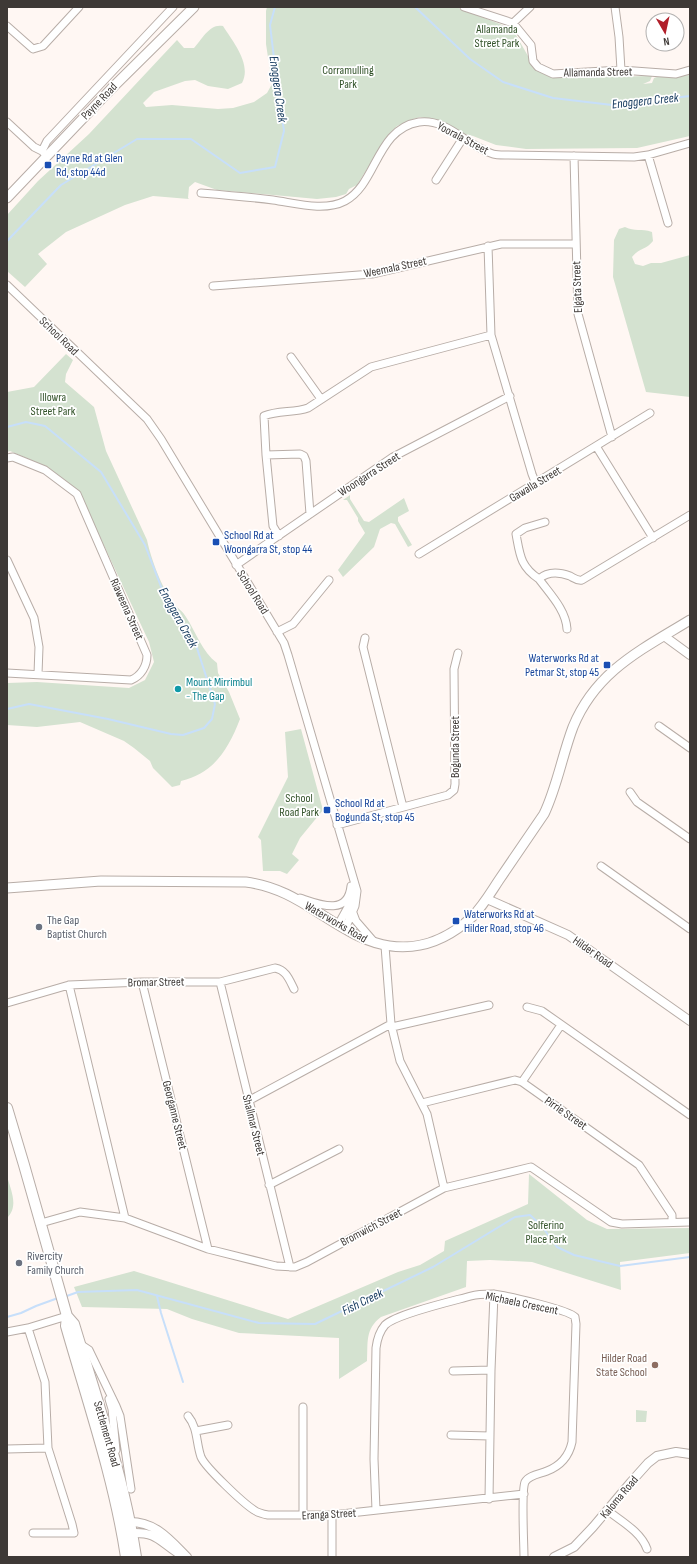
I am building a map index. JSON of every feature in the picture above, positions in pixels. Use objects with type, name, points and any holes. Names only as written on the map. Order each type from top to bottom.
[{"type":"main road","name":"Payne Road","points":[[7,198],[45,153],[194,7]]},
{"type":"main road","name":"Waterworks Road","points":[[7,888],[101,881],[246,882],[268,886],[292,896],[364,940],[381,945],[401,948],[430,943],[442,937],[472,917],[487,899],[544,814],[558,778],[573,729],[580,712],[590,695],[604,678],[617,666],[690,620]]},
{"type":"main road","name":"Settlement Road","points":[[7,1108],[41,1223],[66,1316],[66,1326],[105,1458],[126,1557]]},
{"type":"main road","name":"Settlement Road","points":[[66,1316],[74,1324],[120,1479],[136,1557]]},
{"type":"main road","points":[[80,1344],[78,1351],[87,1382],[89,1402]]},
{"type":"main road","points":[[130,1522],[125,1524],[121,1530],[132,1533]]},
{"type":"street","points":[[7,26],[33,49],[38,48],[43,46],[79,7]]},
{"type":"street","name":"Payne Road","points":[[45,153],[47,141],[173,7]]},
{"type":"street","points":[[464,7],[513,23],[530,7]]},
{"type":"street","points":[[615,7],[620,38],[621,70]]},
{"type":"street","name":"Allamanda Street","points":[[513,23],[531,45],[533,60],[538,67],[553,74],[621,70],[676,74],[690,70]]},
{"type":"street","points":[[7,122],[34,147],[45,153]]},
{"type":"street","name":"Yoorala Street","points":[[201,193],[313,205],[335,205],[346,201],[357,191],[386,144],[396,132],[408,125],[420,122],[434,122],[493,154],[634,157],[648,155],[690,143]]},
{"type":"street","points":[[436,180],[463,138]]},
{"type":"street","points":[[648,155],[668,223]]},
{"type":"street","name":"Elgata Street","points":[[574,156],[578,314],[612,437]]},
{"type":"street","name":"Weemala Street","points":[[213,286],[372,274],[501,244],[576,244]]},
{"type":"street","points":[[488,246],[491,335],[536,484]]},
{"type":"street","name":"School Road","points":[[7,285],[147,419],[161,439],[277,632],[288,655],[357,894],[353,913],[342,927]]},
{"type":"street","points":[[278,536],[273,526],[264,416],[271,413],[301,411],[308,408],[371,367],[491,335]]},
{"type":"street","points":[[292,357],[321,399]]},
{"type":"street","name":"Woongarra Street","points":[[236,565],[393,457],[510,396]]},
{"type":"street","name":"Gawalla Street","points":[[419,554],[536,484],[650,413]]},
{"type":"street","points":[[596,446],[653,538]]},
{"type":"street","points":[[266,455],[300,454],[304,456],[306,461],[310,514]]},
{"type":"street","name":"Riaweena Street","points":[[7,458],[13,457],[45,470],[77,494],[147,655],[147,661],[143,670],[136,678],[131,680],[7,673]]},
{"type":"street","points":[[539,579],[549,573],[563,574],[578,581],[582,580],[690,515]]},
{"type":"street","points":[[545,522],[525,528],[516,534],[521,560],[527,570],[539,579],[560,608],[567,621],[567,630]]},
{"type":"street","points":[[7,560],[34,618],[39,647],[38,674]]},
{"type":"street","points":[[277,632],[293,624],[329,580]]},
{"type":"street","points":[[664,636],[690,655]]},
{"type":"street","points":[[365,638],[363,647],[403,807]]},
{"type":"street","name":"Bogunda Street","points":[[337,826],[448,795],[454,790],[454,669],[458,653]]},
{"type":"street","points":[[659,726],[690,748]]},
{"type":"street","points":[[630,792],[637,802],[690,840]]},
{"type":"street","points":[[601,866],[690,928]]},
{"type":"street","name":"School Road","points":[[342,927],[349,904],[351,876]]},
{"type":"street","points":[[292,896],[324,906],[331,906],[340,904],[350,892],[351,886]]},
{"type":"street","name":"Hilder Road","points":[[487,899],[568,935],[690,1021]]},
{"type":"street","points":[[353,913],[357,923],[381,945],[392,1025],[400,1062],[427,1114],[444,1188]]},
{"type":"street","name":"Bromar Street","points":[[7,1003],[69,985],[142,982],[220,982],[275,968],[284,972],[294,989]]},
{"type":"street","name":"Georganne Street","points":[[142,982],[208,1249]]},
{"type":"street","name":"Shallmar Street","points":[[220,982],[290,1268]]},
{"type":"street","points":[[69,985],[125,1218]]},
{"type":"street","points":[[248,1101],[392,1025],[489,1005]]},
{"type":"street","points":[[528,1007],[542,1011],[690,1114]]},
{"type":"street","points":[[422,1103],[515,1080],[522,1082],[561,1025]]},
{"type":"street","name":"Pirrie Street","points":[[522,1082],[639,1165],[672,1215],[672,1222]]},
{"type":"street","points":[[269,1185],[338,1149]]},
{"type":"street","name":"Bromwich Street","points":[[290,1268],[307,1262],[444,1188],[530,1167],[611,1222],[622,1224],[690,1222]]},
{"type":"street","points":[[41,1223],[80,1212],[125,1218],[208,1249],[276,1266],[290,1268]]},
{"type":"street","points":[[489,1499],[490,1370],[494,1294]]},
{"type":"street","name":"Michaela Crescent","points":[[376,1510],[374,1459],[376,1348],[381,1331],[388,1323],[415,1312],[471,1296],[494,1294],[568,1313],[574,1315],[576,1320],[574,1435],[570,1449],[561,1462],[555,1467],[528,1478],[524,1485],[524,1494]]},
{"type":"street","points":[[7,1332],[28,1328],[66,1316]]},
{"type":"street","points":[[28,1328],[45,1382],[48,1448],[74,1533],[33,1534]]},
{"type":"street","points":[[80,1344],[89,1350],[120,1416],[131,1489]]},
{"type":"street","points":[[453,1371],[490,1370]]},
{"type":"street","points":[[103,1380],[112,1409],[120,1479]]},
{"type":"street","points":[[303,1407],[303,1515]]},
{"type":"street","name":"Eranga Street","points":[[188,1416],[196,1431],[199,1450],[204,1463],[247,1505],[261,1514],[332,1515],[524,1494]]},
{"type":"street","points":[[196,1431],[228,1425]]},
{"type":"street","points":[[450,1435],[490,1436]]},
{"type":"street","points":[[7,1449],[48,1448]]},
{"type":"street","name":"Kaloma Road","points":[[554,1557],[574,1547],[644,1468],[657,1456],[676,1452],[690,1454]]},
{"type":"street","points":[[524,1494],[524,1557]]},
{"type":"street","points":[[607,1510],[635,1532],[645,1544],[647,1549]]},
{"type":"street","points":[[332,1515],[332,1557]]},
{"type":"street","points":[[130,1522],[143,1523],[155,1528],[185,1557]]},
{"type":"street","points":[[132,1533],[153,1535],[185,1557]]},
{"type":"green space","name":"Corramulling Park","points":[[267,7],[456,7],[505,26],[516,35],[536,70],[552,78],[652,76],[650,81],[643,84],[652,83],[654,78],[657,77],[690,75],[690,136],[637,148],[526,149],[496,145],[465,134],[440,121],[420,117],[397,126],[389,134],[357,185],[349,189],[346,194],[336,197],[317,199],[217,190],[195,182],[189,187],[189,199],[153,196],[125,205],[66,232],[38,254],[47,264],[25,287],[7,271],[7,215],[38,181],[89,134],[177,40],[184,48],[194,48],[210,29],[223,26],[240,53],[243,61],[245,68],[242,83],[228,89],[208,86],[195,80],[185,81],[154,92],[143,103],[146,107],[172,105],[218,109],[233,108],[254,102],[267,93],[272,84],[266,44]]},
{"type":"green space","points":[[625,227],[652,232],[653,241],[632,257],[635,264],[643,266],[690,255],[690,397],[646,392],[613,277],[614,240],[619,229]]},
{"type":"green space","name":"Illowra Street Park","points":[[66,354],[73,360],[66,374],[65,382],[94,407],[106,451],[147,540],[161,581],[173,603],[185,615],[203,648],[217,663],[218,673],[229,692],[240,719],[230,741],[218,759],[202,772],[181,781],[180,785],[172,787],[153,768],[150,761],[124,741],[80,722],[37,727],[7,725],[7,683],[37,682],[129,688],[145,680],[154,662],[149,642],[79,492],[43,465],[10,451],[7,452],[7,392],[34,387]]},
{"type":"green space","points":[[350,495],[350,499],[364,521],[369,522],[404,498],[409,511],[398,517],[398,521],[412,545],[408,547],[395,524],[391,523],[380,529],[374,547],[343,577],[338,570],[365,533],[347,500],[343,500]]},
{"type":"green space","name":"School Road Park","points":[[301,729],[323,810],[300,838],[292,854],[299,860],[287,874],[280,871],[263,871],[261,840],[258,837],[288,777],[285,732]]},
{"type":"green space","name":"Solferino Place Park","points":[[529,1174],[587,1220],[607,1229],[690,1228],[690,1253],[620,1262],[621,1290],[532,1262],[490,1260],[467,1261],[466,1287],[381,1317],[372,1326],[368,1336],[367,1361],[339,1379],[339,1338],[239,1333],[192,1319],[167,1309],[82,1307],[74,1287],[134,1271],[288,1319],[398,1272],[420,1265],[444,1251],[445,1241],[528,1204]]},
{"type":"green space","points":[[7,1176],[13,1198],[13,1208],[7,1218]]},
{"type":"green space","points":[[636,1410],[647,1411],[646,1422],[636,1422]]},
{"type":"waterway","name":"Enoggera Creek","points":[[7,241],[61,185],[137,139],[191,139],[240,173],[275,167],[284,131],[270,25],[275,7]]},
{"type":"waterway","name":"Enoggera Creek","points":[[415,7],[470,59],[503,82],[553,98],[612,105],[690,96]]},
{"type":"waterway","name":"Enoggera Creek","points":[[7,427],[26,422],[45,426],[101,472],[145,545],[165,597],[196,645],[215,704],[212,719],[204,728],[183,735],[171,734],[108,719],[29,704],[7,709]]},
{"type":"waterway","name":"Fish Creek","points":[[64,1297],[78,1292],[137,1290],[259,1323],[315,1324],[433,1267],[515,1217],[530,1215],[541,1225],[557,1247],[574,1255],[620,1266],[690,1257]]},
{"type":"waterway","points":[[157,1296],[183,1382]]},
{"type":"waterway","name":"Fish Creek","points":[[7,1317],[58,1298]]},
{"type":"place","name":"Payne Rd at Glen Rd, stop 44d","points":[[48,165]]},
{"type":"place","name":"School Rd at Woongarra St, stop 44","points":[[216,542]]},
{"type":"place","name":"Waterworks Rd at Petmar St, stop 45","points":[[607,665]]},
{"type":"place","name":"Mount Mirrimbul - The Gap","points":[[178,689]]},
{"type":"place","name":"School Rd at Bogunda St, stop 45","points":[[327,810]]},
{"type":"place","name":"Waterworks Rd at Hilder Road, stop 46","points":[[456,921]]},
{"type":"place","name":"The Gap Baptist Church","points":[[39,927]]},
{"type":"place","name":"Rivercity Family Church","points":[[19,1263]]},
{"type":"place","name":"Hilder Road State School","points":[[655,1365]]},
{"type":"park label","name":"Allamanda Street Park","points":[[497,36]]}]
